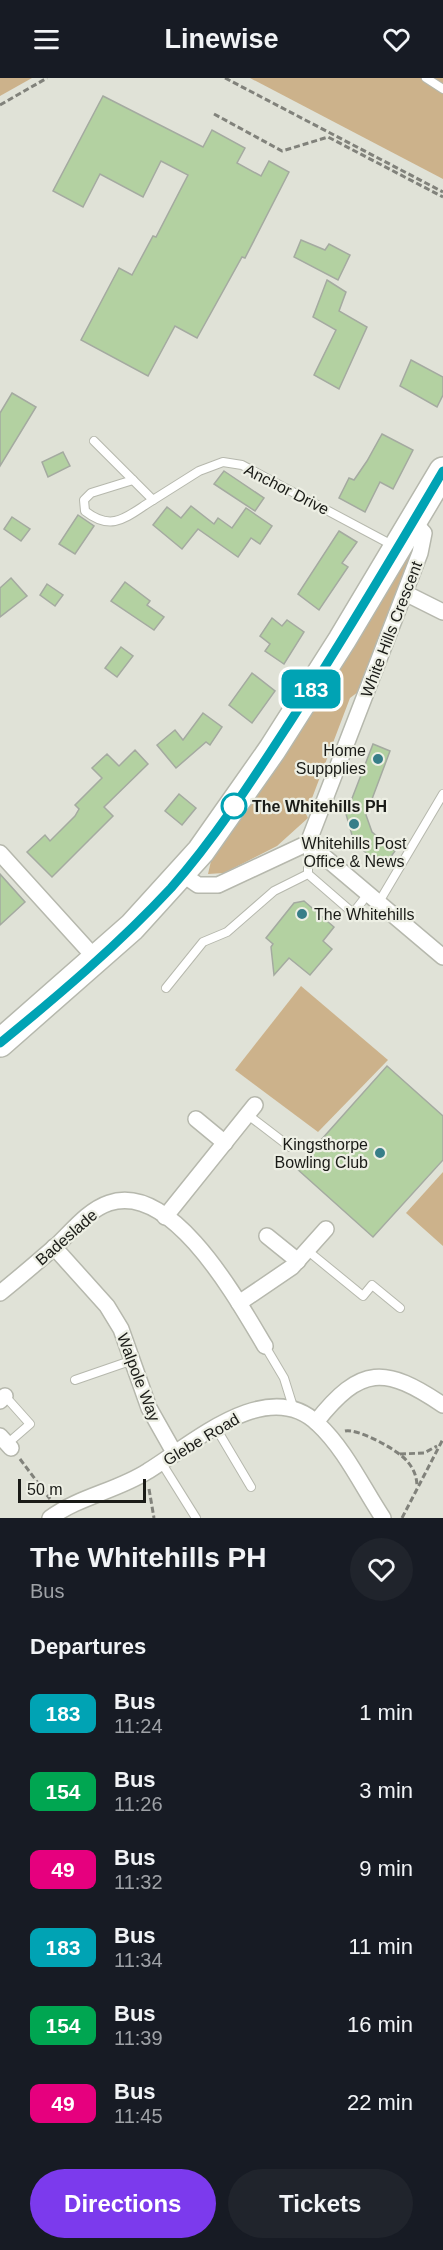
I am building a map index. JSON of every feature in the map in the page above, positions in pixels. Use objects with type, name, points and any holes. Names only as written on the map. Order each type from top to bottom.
[{"type":"highway","points":[[0,1043],[97,960],[182,874],[216,831],[272,750],[414,522],[443,471]]},
{"type":"street","name":"White Hills Crescent","points":[[308,843],[425,537],[414,522]]},
{"type":"street","points":[[405,593],[443,612]]},
{"type":"street","points":[[182,874],[198,885],[218,885],[308,843],[443,957]]},
{"type":"street","points":[[0,853],[97,960]]},
{"type":"street","points":[[165,1217],[252,1110]]},
{"type":"street","points":[[196,1119],[225,1143]]},
{"type":"street","name":"Badeslade","points":[[0,1293],[87,1216],[109,1203],[123,1200],[138,1202],[165,1217],[200,1248],[266,1346]]},
{"type":"street","points":[[239,1303],[303,1256],[326,1229]]},
{"type":"street","points":[[267,1236],[303,1256]]},
{"type":"street","name":"Walpole Way","points":[[54,1247],[107,1306],[122,1329],[149,1408],[175,1454]]},
{"type":"street","points":[[316,1422],[346,1389],[378,1377],[405,1382],[443,1405]]},
{"type":"street","name":"Glebe Road","points":[[51,1511],[130,1482],[216,1428],[252,1410],[270,1407],[294,1410],[316,1422],[331,1439],[383,1518]]},
{"type":"lane","points":[[426,78],[443,89]]},
{"type":"lane","points":[[94,441],[153,500]]},
{"type":"lane","name":"Anchor Drive","points":[[133,480],[91,493],[84,500],[85,511],[98,521],[113,522],[199,471],[223,462],[242,465],[398,548]]},
{"type":"lane","points":[[308,843],[308,874],[353,913],[374,898],[443,794]]},
{"type":"lane","points":[[166,988],[203,942],[227,932],[274,891],[308,874]]},
{"type":"lane","points":[[252,1110],[290,1147]]},
{"type":"lane","points":[[303,1256],[363,1296],[372,1285],[400,1308]]},
{"type":"lane","points":[[266,1346],[284,1378],[294,1410]]},
{"type":"lane","points":[[75,1380],[133,1360]]},
{"type":"lane","points":[[3,1398],[30,1424],[6,1443]]},
{"type":"lane","points":[[216,1428],[251,1487]]},
{"type":"lane","points":[[162,1462],[196,1518]]},
{"type":"path","points":[[0,105],[47,78]]},
{"type":"path","points":[[225,78],[443,195]]},
{"type":"path","points":[[214,114],[282,151],[328,137],[443,195]]},
{"type":"path","points":[[331,1439],[344,1431],[353,1430],[399,1453],[415,1473],[417,1487]]},
{"type":"path","points":[[399,1453],[424,1453],[442,1441]]},
{"type":"path","points":[[402,1518],[411,1505],[417,1487],[442,1441]]},
{"type":"path","points":[[6,1443],[51,1511]]},
{"type":"path","points":[[144,1473],[154,1518]]},
{"type":"shaded area","points":[[0,78],[32,78],[0,96]]},
{"type":"shaded area","points":[[250,78],[443,78],[443,179]]},
{"type":"shaded area","points":[[407,554],[410,556],[358,692],[350,698],[306,814],[308,818],[277,846],[224,873],[208,874],[211,861],[313,708]]},
{"type":"shaded area","points":[[301,986],[388,1060],[318,1132],[235,1070]]},
{"type":"shaded area","points":[[443,1172],[443,1246],[406,1213]]},
{"type":"building","points":[[103,96],[203,147],[212,130],[245,148],[237,163],[261,176],[269,161],[289,172],[245,258],[242,257],[197,338],[175,326],[148,376],[81,340],[119,268],[132,275],[153,236],[156,237],[188,175],[161,161],[143,197],[100,174],[83,207],[53,191]]},
{"type":"building","points":[[301,240],[325,250],[329,244],[350,255],[338,280],[294,257]]},
{"type":"building","points":[[327,280],[346,292],[339,311],[367,327],[339,389],[314,375],[336,330],[313,317]]},
{"type":"building","points":[[411,360],[443,377],[443,395],[437,407],[400,386]]},
{"type":"building","points":[[12,393],[36,407],[0,466],[0,413]]},
{"type":"building","points":[[382,434],[413,450],[393,489],[380,482],[365,512],[339,498],[349,478],[354,480]]},
{"type":"building","points":[[63,452],[70,466],[48,477],[42,462]]},
{"type":"building","points":[[224,471],[264,498],[255,511],[214,484]]},
{"type":"building","points":[[191,506],[214,524],[218,518],[232,528],[246,508],[272,526],[260,544],[251,538],[238,557],[198,529],[182,549],[153,525],[167,507],[181,518]]},
{"type":"building","points":[[78,515],[94,526],[75,554],[59,544]]},
{"type":"building","points":[[12,517],[30,529],[21,541],[4,529]]},
{"type":"building","points":[[339,531],[357,542],[342,563],[348,567],[319,610],[298,594]]},
{"type":"building","points":[[11,578],[27,596],[0,617],[0,588]]},
{"type":"building","points":[[125,582],[150,601],[147,605],[164,617],[154,630],[111,601]]},
{"type":"building","points":[[47,584],[63,595],[55,606],[40,595]]},
{"type":"building","points":[[272,618],[282,626],[287,620],[304,632],[284,664],[265,651],[270,644],[260,636]]},
{"type":"building","points":[[121,647],[133,656],[117,677],[105,668]]},
{"type":"building","points":[[252,673],[275,691],[252,723],[229,705]]},
{"type":"building","points":[[203,713],[222,727],[210,745],[206,742],[176,768],[157,745],[175,730],[183,740]]},
{"type":"building","points":[[373,744],[390,751],[366,815],[372,832],[395,851],[383,868],[354,842],[346,814]]},
{"type":"building","points":[[135,750],[148,764],[104,807],[113,816],[52,877],[27,852],[45,835],[50,841],[75,816],[79,809],[75,805],[102,778],[92,768],[107,754],[119,766]]},
{"type":"building","points":[[179,794],[196,808],[182,825],[165,811]]},
{"type":"building","points":[[0,874],[25,902],[0,925]]},
{"type":"building","points":[[304,901],[334,927],[323,941],[332,949],[310,975],[289,958],[274,975],[271,947],[273,944],[266,938],[294,903]]},
{"type":"building","points":[[387,1066],[443,1116],[443,1160],[373,1237],[296,1168]]},
{"type":"bus line","name":"183","points":[[0,1043],[116,943],[170,888],[201,852],[272,750],[331,658],[443,471]]},
{"type":"place","name":"Home Suppplies","points":[[378,759]]},
{"type":"place","name":"The Whitehills PH","points":[[234,806]]},
{"type":"place","name":"Whitehills Post Office & News","points":[[354,824]]},
{"type":"place","name":"The Whitehills","points":[[302,914]]},
{"type":"place","name":"Kingsthorpe Bowling Club","points":[[380,1153]]}]
